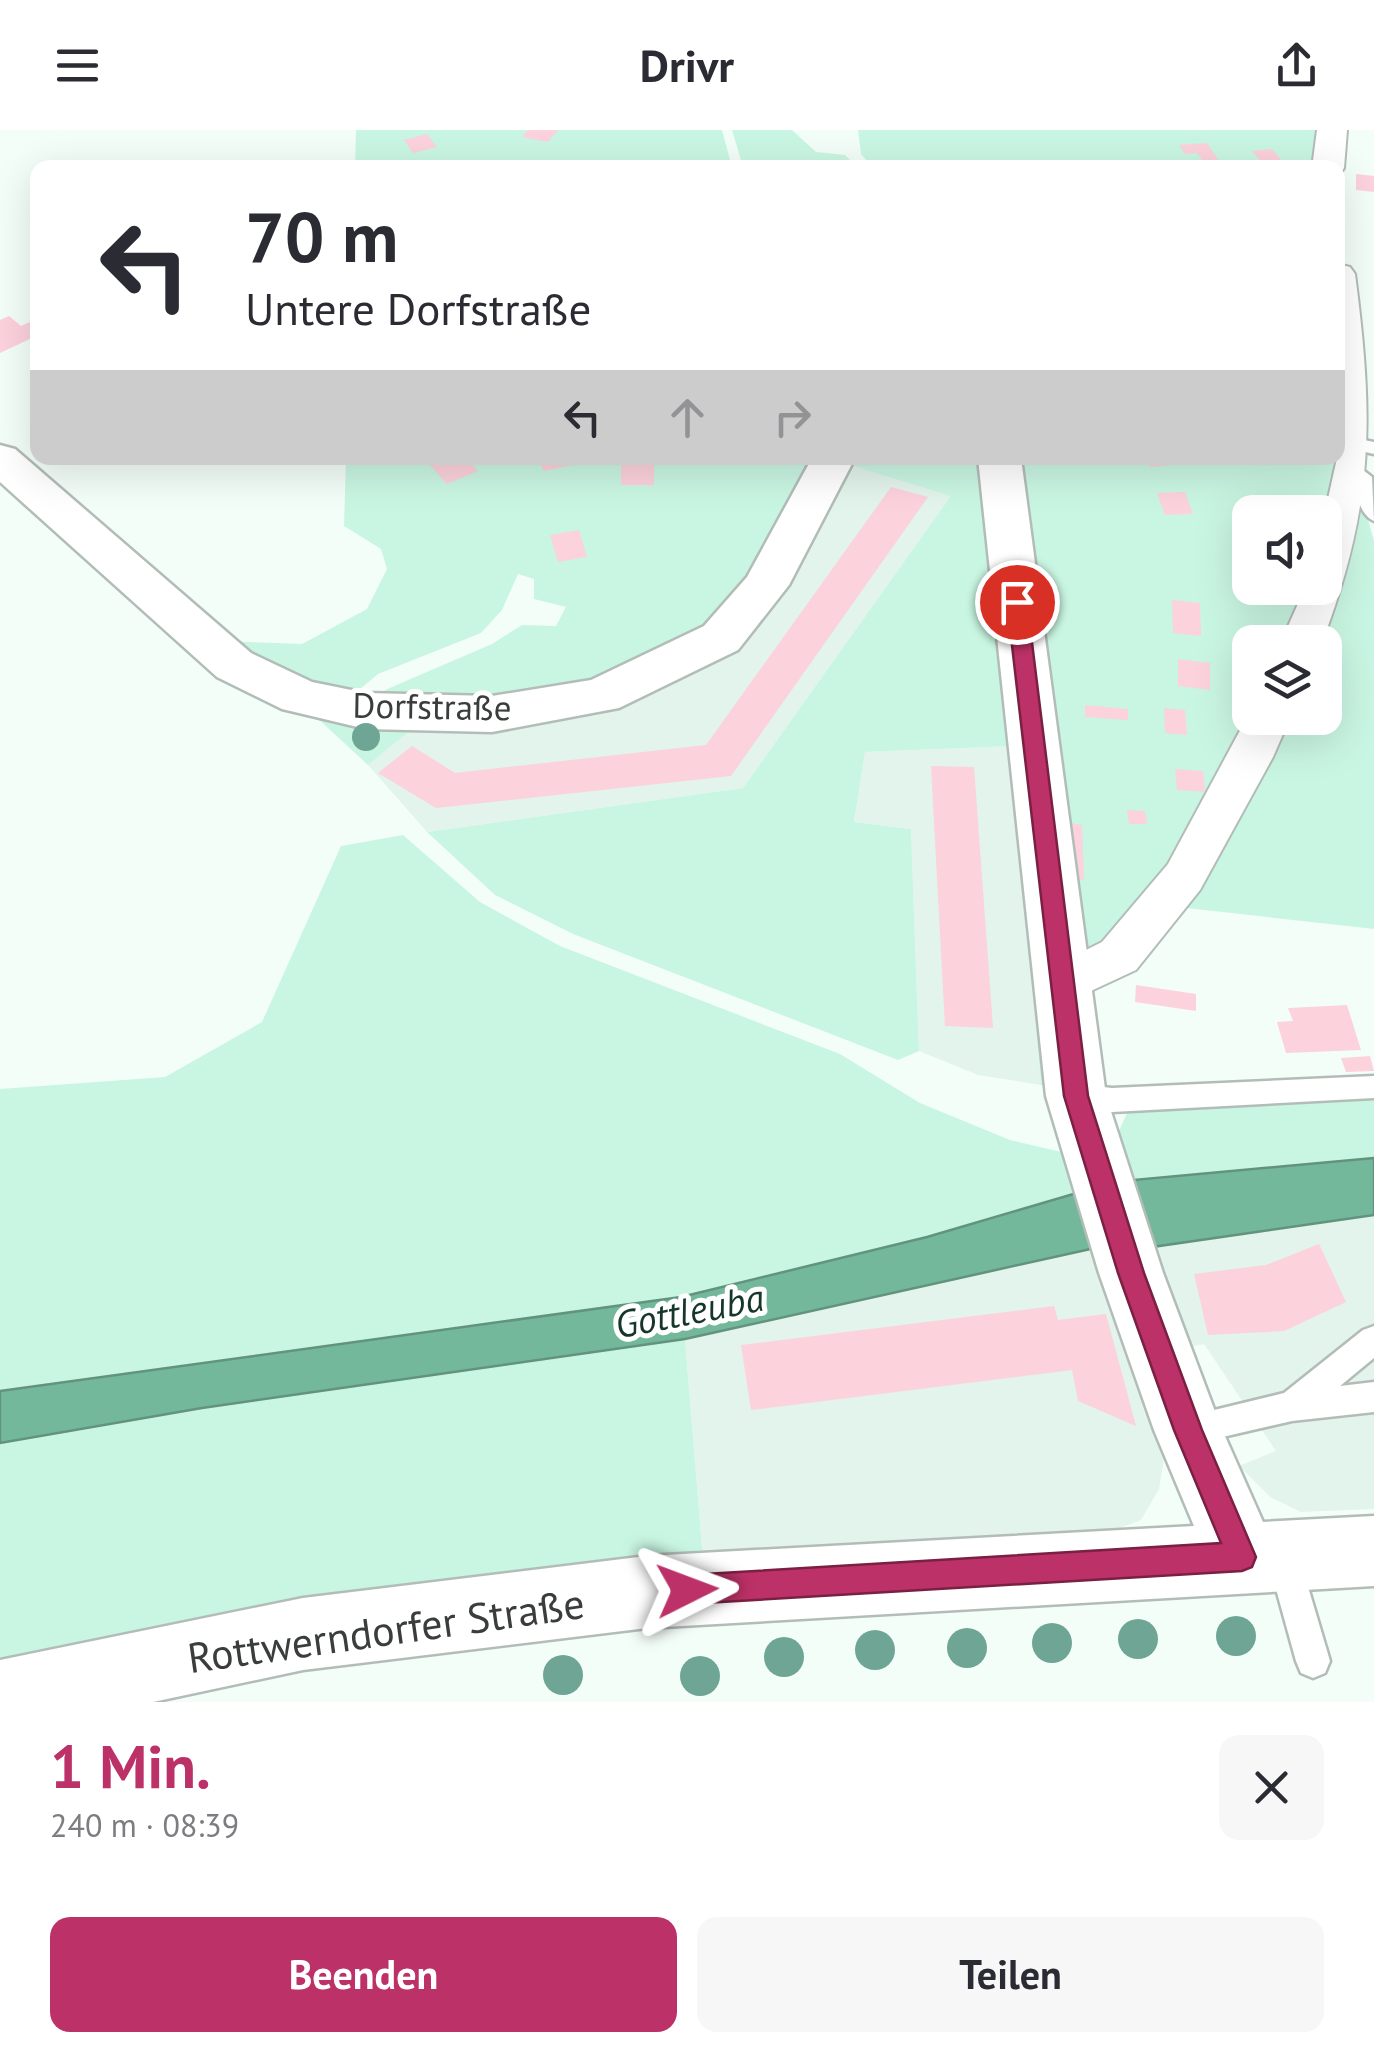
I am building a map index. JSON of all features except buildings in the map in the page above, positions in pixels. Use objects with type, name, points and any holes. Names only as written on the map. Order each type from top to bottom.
[{"type":"street","points":[[1329,160],[1332,130]]},
{"type":"street","points":[[1342,531],[1362,454],[1345,312]]},
{"type":"street","name":"Dorfstraße","points":[[0,458],[234,665],[300,697],[366,712],[492,714],[601,696],[721,638],[766,585],[830,465]]},
{"type":"street","points":[[1000,465],[1082,1115],[1131,1273],[1188,1430],[1262,1556]]},
{"type":"street","points":[[1065,983],[1119,956],[1184,877],[1261,735]]},
{"type":"street","name":"Rottwerndorfer Straße","points":[[0,1698],[303,1634],[647,1592],[1374,1551]]},
{"type":"lane","points":[[1362,454],[1362,477],[1374,514]]},
{"type":"lane","points":[[1082,1115],[1112,1100],[1374,1088]]},
{"type":"lane","points":[[1292,1406],[1374,1340]]},
{"type":"lane","points":[[1188,1430],[1292,1406],[1374,1397]]},
{"type":"lane","points":[[1262,1556],[1313,1661]]},
{"type":"shaded area","points":[[356,130],[722,130],[730,160],[355,160]]},
{"type":"shaded area","points":[[732,130],[792,130],[816,152],[845,155],[850,160],[741,160]]},
{"type":"shaded area","points":[[858,130],[1323,130],[1320,160],[866,160],[861,154]]},
{"type":"shaded area","points":[[346,465],[813,465],[749,580],[709,628],[638,675],[513,700],[386,698],[385,690],[492,644],[522,625],[556,626],[566,607],[534,599],[534,579],[518,574],[502,610],[481,633],[378,674],[359,690],[341,693],[314,685],[223,641],[302,644],[367,609],[387,569],[381,549],[344,526]]},
{"type":"shaded area","points":[[845,465],[952,495],[743,788],[427,832],[368,765],[416,726]]},
{"type":"shaded area","points":[[850,465],[986,465],[1025,746],[1055,1087],[1041,1085],[1013,746],[865,752],[854,822],[911,829],[919,1051],[898,1060],[573,934],[495,895],[427,832],[743,788],[951,496]]},
{"type":"shaded area","points":[[1014,465],[1340,465],[1337,495],[1232,495],[1232,605],[1309,605],[1301,625],[1232,625],[1232,735],[1247,735],[1170,874],[1101,952],[1081,948]]},
{"type":"shaded area","points":[[1360,492],[1374,541],[1374,929],[1177,907],[1271,735],[1342,735],[1342,625],[1320,625],[1328,605],[1342,605],[1342,567]]},
{"type":"shaded area","points":[[315,716],[416,726],[368,765]]},
{"type":"shaded area","points":[[1014,746],[1041,1085],[978,1075],[919,1051],[911,829],[854,822],[865,752]]},
{"type":"shaded area","points":[[403,835],[480,902],[560,946],[840,1054],[920,1103],[1010,1140],[1070,1154],[1080,1192],[927,1237],[681,1297],[0,1391],[0,1089],[165,1077],[262,1022],[341,846]]},
{"type":"shaded area","points":[[1374,1095],[1374,1158],[1133,1180],[1119,1131],[1127,1113],[1144,1106]]},
{"type":"shaded area","points":[[1374,1215],[1374,1509],[1301,1512],[1270,1497],[1239,1466],[1276,1451],[1204,1344],[1184,1348],[1152,1247]]},
{"type":"shaded area","points":[[1095,1248],[1166,1446],[1159,1489],[1141,1520],[1102,1535],[703,1560],[685,1339]]},
{"type":"shaded area","points":[[685,1339],[703,1560],[0,1660],[0,1443],[202,1408]]},
{"type":"water","points":[[1374,1158],[1374,1215],[1152,1247],[1133,1180]]},
{"type":"water","name":"Gottleuba","points":[[1080,1192],[1095,1248],[685,1339],[202,1408],[0,1443],[0,1391],[681,1297],[927,1237]]},
{"type":"route","points":[[687,1590],[1242,1557],[1188,1430],[1131,1273],[1076,1096],[1017,602]]}]
